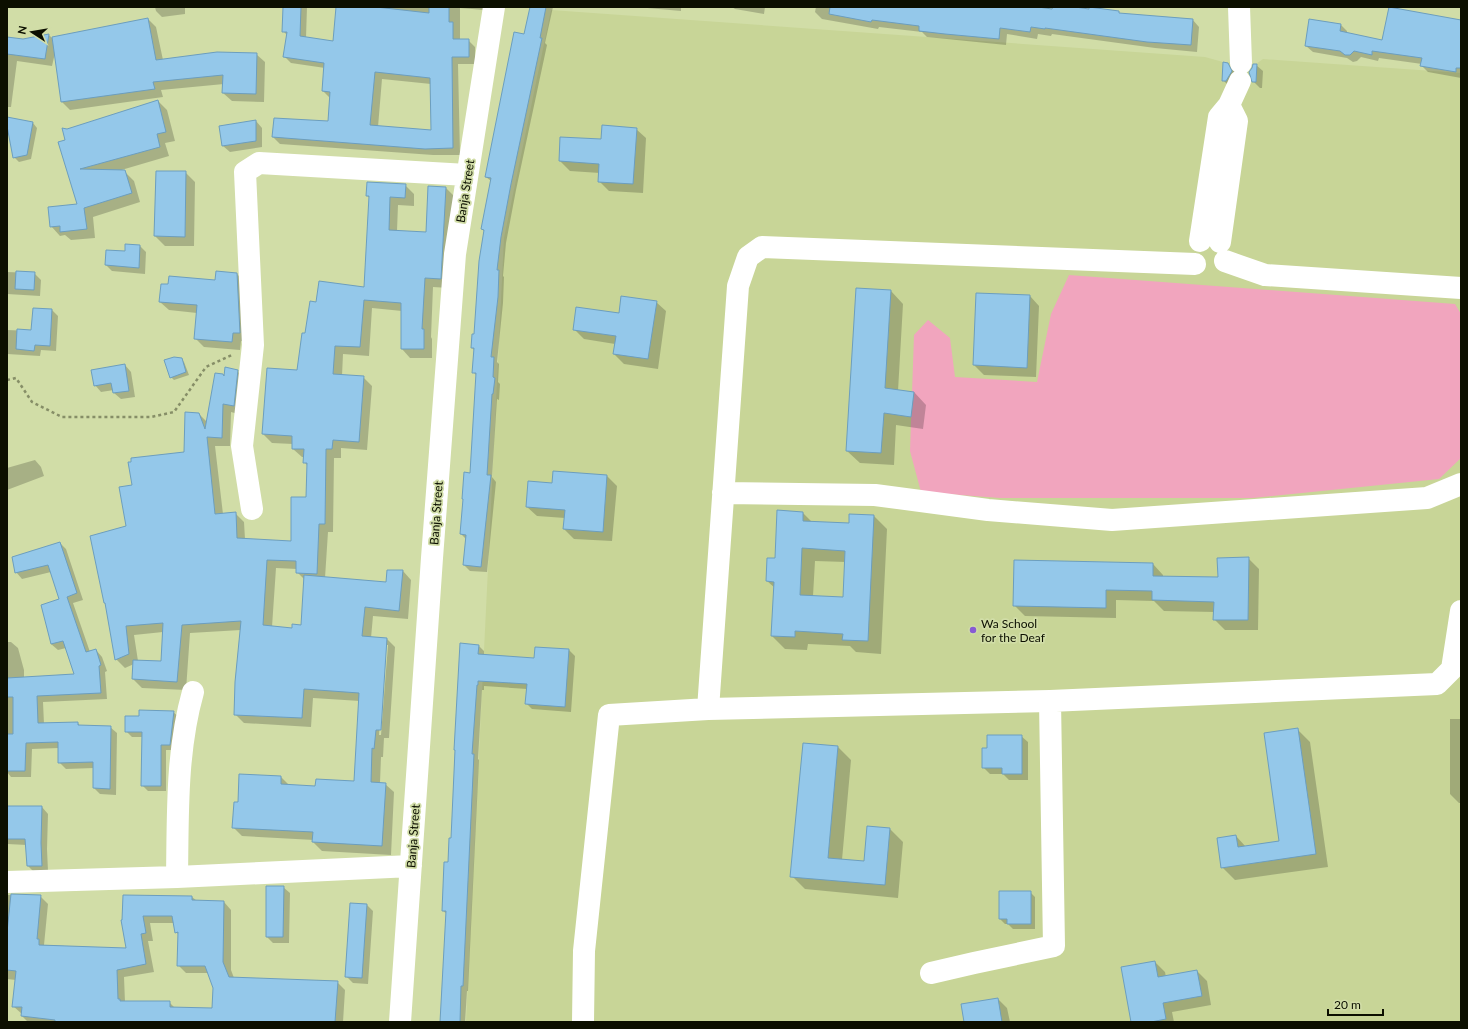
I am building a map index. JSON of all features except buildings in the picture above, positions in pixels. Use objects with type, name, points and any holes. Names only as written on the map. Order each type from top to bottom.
[{"type":"street","name":"Banja Street","points":[[400,1022],[455,254],[494,7]]},
{"type":"street","points":[[1239,7],[1240,72],[1229,105],[1219,117],[1215,248],[1218,270],[1208,272],[1198,268],[1193,259],[1194,249],[1215,248],[1265,275],[1461,288]]},
{"type":"street","points":[[252,509],[242,446],[253,345],[245,172],[259,163],[467,175]]},
{"type":"street","points":[[708,709],[738,286],[748,257],[762,247],[1195,264]]},
{"type":"street","points":[[723,493],[875,495],[988,510],[1112,520],[1427,498],[1461,484]]},
{"type":"street","points":[[583,1022],[584,951],[609,715],[708,709],[1050,701],[1437,684],[1452,669],[1461,611]]},
{"type":"street","points":[[177,877],[178,807],[183,744],[193,692]]},
{"type":"street","points":[[931,973],[974,962],[1054,946],[1050,701]]},
{"type":"street","points":[[7,882],[177,877],[411,866]]},
{"type":"path","points":[[7,380],[16,378],[32,402],[62,417],[151,417],[174,412],[206,367],[253,345]]},
{"type":"shaded area","name":"Wa School for the Deaf","points":[[551,10],[1205,57],[1223,62],[1256,64],[1263,59],[1461,73],[1461,1022],[466,1022],[504,238]]},
{"type":"shaded area","points":[[1069,275],[1455,304],[1461,314],[1461,458],[1439,479],[1252,498],[1000,498],[921,492],[910,451],[914,335],[928,320],[950,338],[955,377],[1037,382],[1051,314]]},
{"type":"place","name":"Wa School for the Deaf","points":[[973,630]]}]
